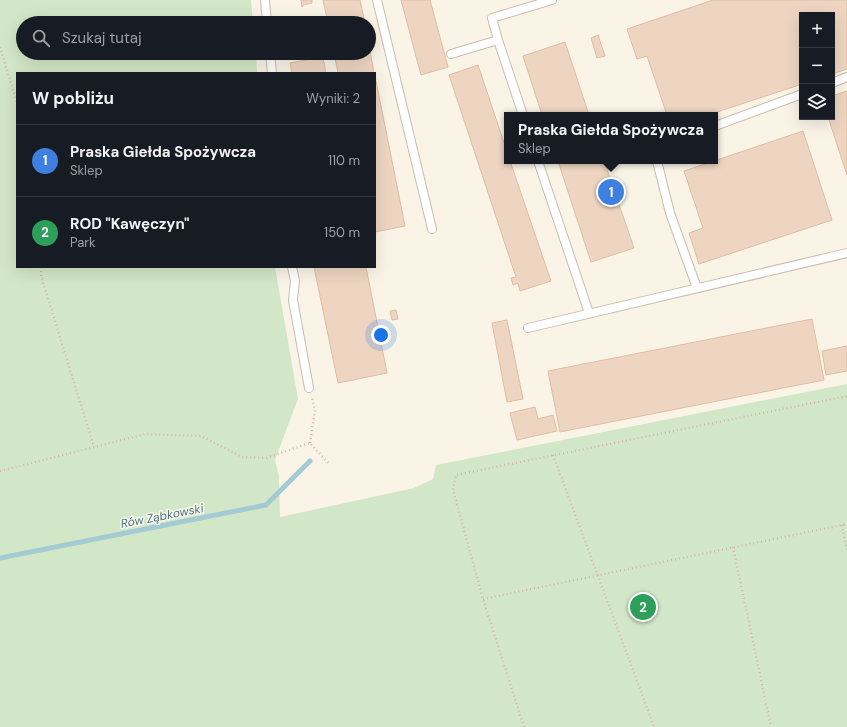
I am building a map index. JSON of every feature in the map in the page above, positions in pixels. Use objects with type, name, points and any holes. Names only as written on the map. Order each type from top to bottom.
[{"type":"lane","points":[[265,0],[266,16]]},
{"type":"lane","points":[[377,0],[432,229]]},
{"type":"lane","points":[[522,112],[492,18],[552,0]]},
{"type":"lane","points":[[451,54],[498,40]]},
{"type":"lane","points":[[271,60],[272,72]]},
{"type":"lane","points":[[835,82],[847,77]]},
{"type":"lane","points":[[718,125],[799,95]]},
{"type":"lane","points":[[539,164],[589,313]]},
{"type":"lane","points":[[658,164],[670,213],[697,288]]},
{"type":"lane","points":[[528,328],[847,253]]},
{"type":"lane","points":[[292,268],[295,281],[293,300],[309,388]]},
{"type":"path","points":[[0,47],[16,100]]},
{"type":"path","points":[[41,268],[41,276],[94,447]]},
{"type":"path","points":[[309,388],[316,410],[310,443]]},
{"type":"path","points":[[524,727],[483,599],[453,490],[456,475],[847,396]]},
{"type":"path","points":[[0,471],[146,434],[201,436],[242,457],[266,458],[310,443]]},
{"type":"path","points":[[310,443],[330,465]]},
{"type":"path","points":[[553,455],[654,727]]},
{"type":"path","points":[[483,599],[847,524]]},
{"type":"path","points":[[842,525],[847,550]]},
{"type":"path","points":[[733,547],[771,727]]},
{"type":"green space","points":[[0,0],[251,0],[252,16],[16,16],[16,60],[256,60],[257,72],[16,72],[16,268],[275,268],[298,399],[275,460],[279,476],[280,517],[414,488],[433,479],[436,465],[847,384],[847,727],[0,727]]},
{"type":"building","points":[[301,0],[312,0],[312,3],[303,5],[302,7]]},
{"type":"building","points":[[323,0],[360,0],[363,16],[326,16]]},
{"type":"building","points":[[401,0],[430,0],[448,67],[421,75]]},
{"type":"building","points":[[713,0],[847,0],[847,69],[835,73],[835,12],[799,12],[799,85],[717,112],[666,112],[647,56],[637,59],[627,29]]},
{"type":"building","points":[[598,35],[605,56],[597,58],[591,38]]},
{"type":"building","points":[[565,42],[588,112],[541,112],[523,56]]},
{"type":"building","points":[[306,60],[323,60],[326,72],[292,72],[290,63]]},
{"type":"building","points":[[335,60],[372,60],[374,72],[338,72]]},
{"type":"building","points":[[478,65],[504,143],[504,164],[511,164],[551,281],[520,291],[518,283],[513,285],[511,278],[516,277],[449,75]]},
{"type":"building","points":[[376,81],[405,226],[376,232]]},
{"type":"building","points":[[847,91],[847,175],[829,120],[835,120],[835,95]]},
{"type":"building","points":[[803,131],[832,220],[699,264],[689,233],[703,228],[684,171],[705,164],[718,164],[718,160]]},
{"type":"building","points":[[559,164],[605,164],[634,248],[591,262]]},
{"type":"building","points":[[314,268],[366,268],[387,373],[338,383]]},
{"type":"building","points":[[396,310],[398,319],[392,320],[390,311]]},
{"type":"building","points":[[812,319],[824,380],[560,432],[548,371]]},
{"type":"building","points":[[507,320],[523,399],[507,402],[492,323]]},
{"type":"building","points":[[847,346],[847,371],[826,375],[822,351]]},
{"type":"building","points":[[535,407],[538,419],[553,415],[557,431],[517,440],[510,413]]},
{"type":"waterway","name":"Rów Ząbkowski","points":[[0,558],[266,505],[310,461]]},
{"type":"place","name":"Praska Giełda Spożywcza","points":[[611,192]]},
{"type":"place","name":"ROD \"Kawęczyn\"","points":[[643,607]]}]
